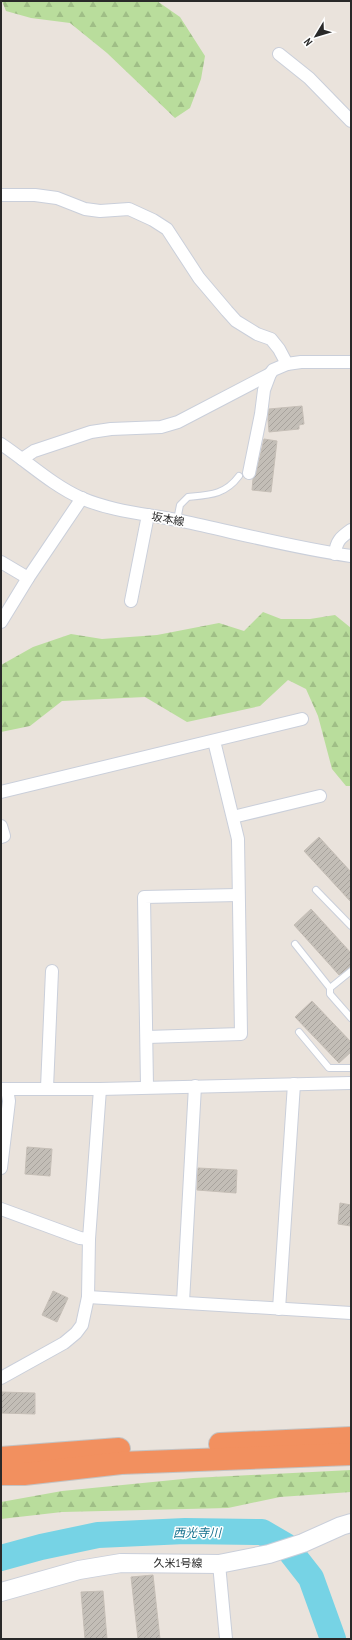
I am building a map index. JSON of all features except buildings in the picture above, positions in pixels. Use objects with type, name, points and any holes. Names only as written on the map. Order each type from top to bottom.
[{"type":"highway","points":[[1,1458],[119,1449],[351,1438]]},
{"type":"highway","points":[[1,1479],[24,1474],[121,1463],[351,1454]]},
{"type":"highway","points":[[1,1474],[24,1474]]},
{"type":"street","points":[[279,54],[309,78],[351,121]]},
{"type":"street","points":[[1,195],[35,194],[57,198],[86,209],[129,209],[154,220],[168,229],[199,278],[236,321],[252,331],[271,339],[279,348],[287,364]]},
{"type":"street","points":[[22,459],[34,452],[91,432],[111,429],[142,429],[161,427],[178,422],[270,374],[273,370],[287,364],[301,362],[351,362]]},
{"type":"street","points":[[244,475],[261,414],[264,390],[270,374]]},
{"type":"street","name":"坂本線","points":[[1,444],[58,486],[82,498],[104,506],[177,520],[308,550],[351,556]]},
{"type":"street","points":[[1,622],[28,578],[82,498]]},
{"type":"street","points":[[131,601],[148,515]]},
{"type":"street","points":[[335,554],[336,545],[339,540],[351,530]]},
{"type":"street","points":[[1,562],[28,578]]},
{"type":"street","points":[[1,792],[214,742],[302,719]]},
{"type":"street","points":[[147,1037],[241,1034],[238,839],[214,742]]},
{"type":"street","points":[[233,817],[320,796]]},
{"type":"street","points":[[1,826],[4,836],[1,837]]},
{"type":"street","points":[[147,1087],[144,897],[238,895]]},
{"type":"street","points":[[47,1088],[52,971]]},
{"type":"street","points":[[1,1168],[10,1101],[4,1089],[100,1089],[351,1083]]},
{"type":"street","points":[[279,1309],[294,1084]]},
{"type":"street","points":[[183,1302],[194,1086]]},
{"type":"street","points":[[1,1378],[64,1343],[76,1333],[82,1324],[88,1297],[89,1239],[100,1089]]},
{"type":"street","points":[[1,1208],[80,1238],[89,1239]]},
{"type":"street","points":[[88,1297],[351,1313]]},
{"type":"street","name":"久米1号線","points":[[1,1592],[79,1570],[122,1563],[219,1564],[269,1554],[303,1543],[351,1523]]},
{"type":"street","points":[[219,1564],[226,1639]]},
{"type":"lane","points":[[177,520],[180,505],[188,497],[214,495],[244,475]]},
{"type":"lane","points":[[316,890],[351,926]]},
{"type":"lane","points":[[295,944],[330,988],[330,994],[351,1018]]},
{"type":"lane","points":[[330,988],[351,970]]},
{"type":"lane","points":[[299,1032],[328,1068],[351,1068]]},
{"type":"green space","points":[[2,1],[157,1],[180,17],[205,56],[201,79],[190,108],[175,118],[107,53],[70,23],[31,18],[6,11]]},
{"type":"green space","points":[[263,612],[281,619],[310,619],[335,615],[351,628],[351,786],[346,786],[332,769],[318,716],[306,689],[288,680],[260,706],[187,722],[145,697],[62,701],[30,726],[1,732],[1,665],[33,647],[71,634],[102,639],[157,635],[219,623],[244,631]]},
{"type":"green space","points":[[351,1470],[351,1492],[280,1497],[228,1508],[62,1512],[1,1519],[1,1502],[62,1491],[193,1478]]},
{"type":"waterway","name":"西光寺川","points":[[1,1558],[41,1547],[98,1535],[185,1531],[262,1532],[286,1546],[311,1578],[333,1639]]}]
